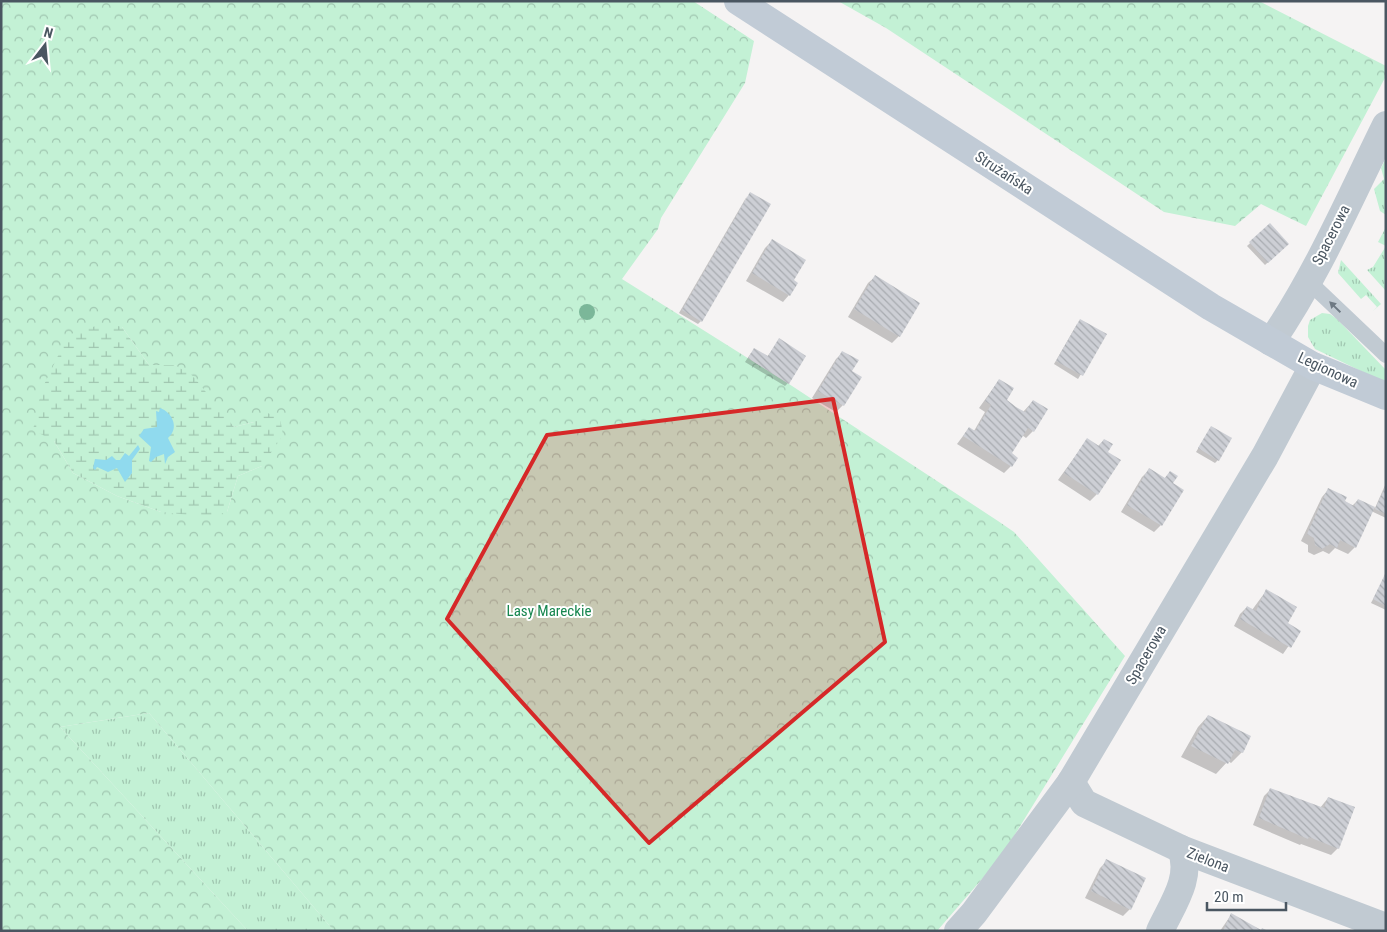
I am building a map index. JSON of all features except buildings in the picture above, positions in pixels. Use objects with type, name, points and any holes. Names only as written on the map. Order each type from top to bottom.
[{"type":"main road","name":"Strużańska","points":[[738,1],[1115,246],[1271,342]]},
{"type":"main road","name":"Legionowa","points":[[1271,342],[1313,366],[1386,396]]},
{"type":"street","name":"Spacerowa","points":[[1271,342],[1307,280],[1386,125]]},
{"type":"street","name":"Spacerowa","points":[[958,931],[974,914],[1071,782],[1265,456],[1313,366]]},
{"type":"street","name":"Zielona","points":[[1071,782],[1084,803],[1181,849],[1386,927]]},
{"type":"street","points":[[1160,931],[1186,872],[1186,862],[1181,849]]},
{"type":"lane","points":[[1307,280],[1386,355]]},
{"type":"highlighted area","points":[[833,399],[885,642],[649,843],[447,619],[547,435]]},
{"type":"green space","name":"Lasy Mareckie","points":[[1,1],[693,1],[754,41],[745,83],[661,218],[658,229],[622,279],[789,384],[1014,532],[1125,656],[1001,857],[937,931],[334,931],[149,713],[60,727],[248,931],[1,931]],"holes":[[[122,327],[149,365],[175,365],[234,427],[254,422],[262,466],[238,476],[227,512],[161,512],[117,496],[73,473],[54,441]]]},
{"type":"green space","points":[[838,1],[1259,1],[1386,66],[1386,76],[1306,226],[1261,204],[1235,226],[1164,212],[886,28]]},
{"type":"green space","points":[[1386,158],[1386,215],[1380,211],[1374,189],[1384,179],[1381,168]]},
{"type":"green space","points":[[1386,227],[1386,246],[1378,242]]},
{"type":"green space","points":[[1386,246],[1386,291],[1367,270],[1373,267]]},
{"type":"green space","points":[[1341,260],[1381,304],[1373,311],[1377,307],[1366,295],[1361,299],[1338,273]]},
{"type":"green space","points":[[1322,313],[1330,314],[1337,319],[1386,370],[1386,383],[1315,349],[1308,337],[1308,326],[1310,320]]},
{"type":"green space","points":[[105,323],[122,327],[149,365],[175,365],[193,376],[234,427],[254,422],[265,412],[280,418],[283,435],[262,466],[238,476],[227,512],[207,517],[161,512],[117,496],[73,473],[54,441],[33,430],[42,389],[68,335]]},
{"type":"green space","points":[[149,713],[334,931],[248,931],[60,727]]},
{"type":"water","points":[[160,408],[168,413],[174,425],[174,430],[168,438],[175,452],[168,457],[165,464],[164,454],[156,457],[151,462],[149,461],[151,447],[139,436],[144,429],[157,427],[156,411],[159,412]]},
{"type":"water","points":[[138,445],[140,449],[132,460],[132,473],[125,482],[117,468],[108,472],[97,467],[95,470],[93,468],[95,459],[106,460],[112,456],[116,460],[120,460],[125,453],[129,456]]}]
